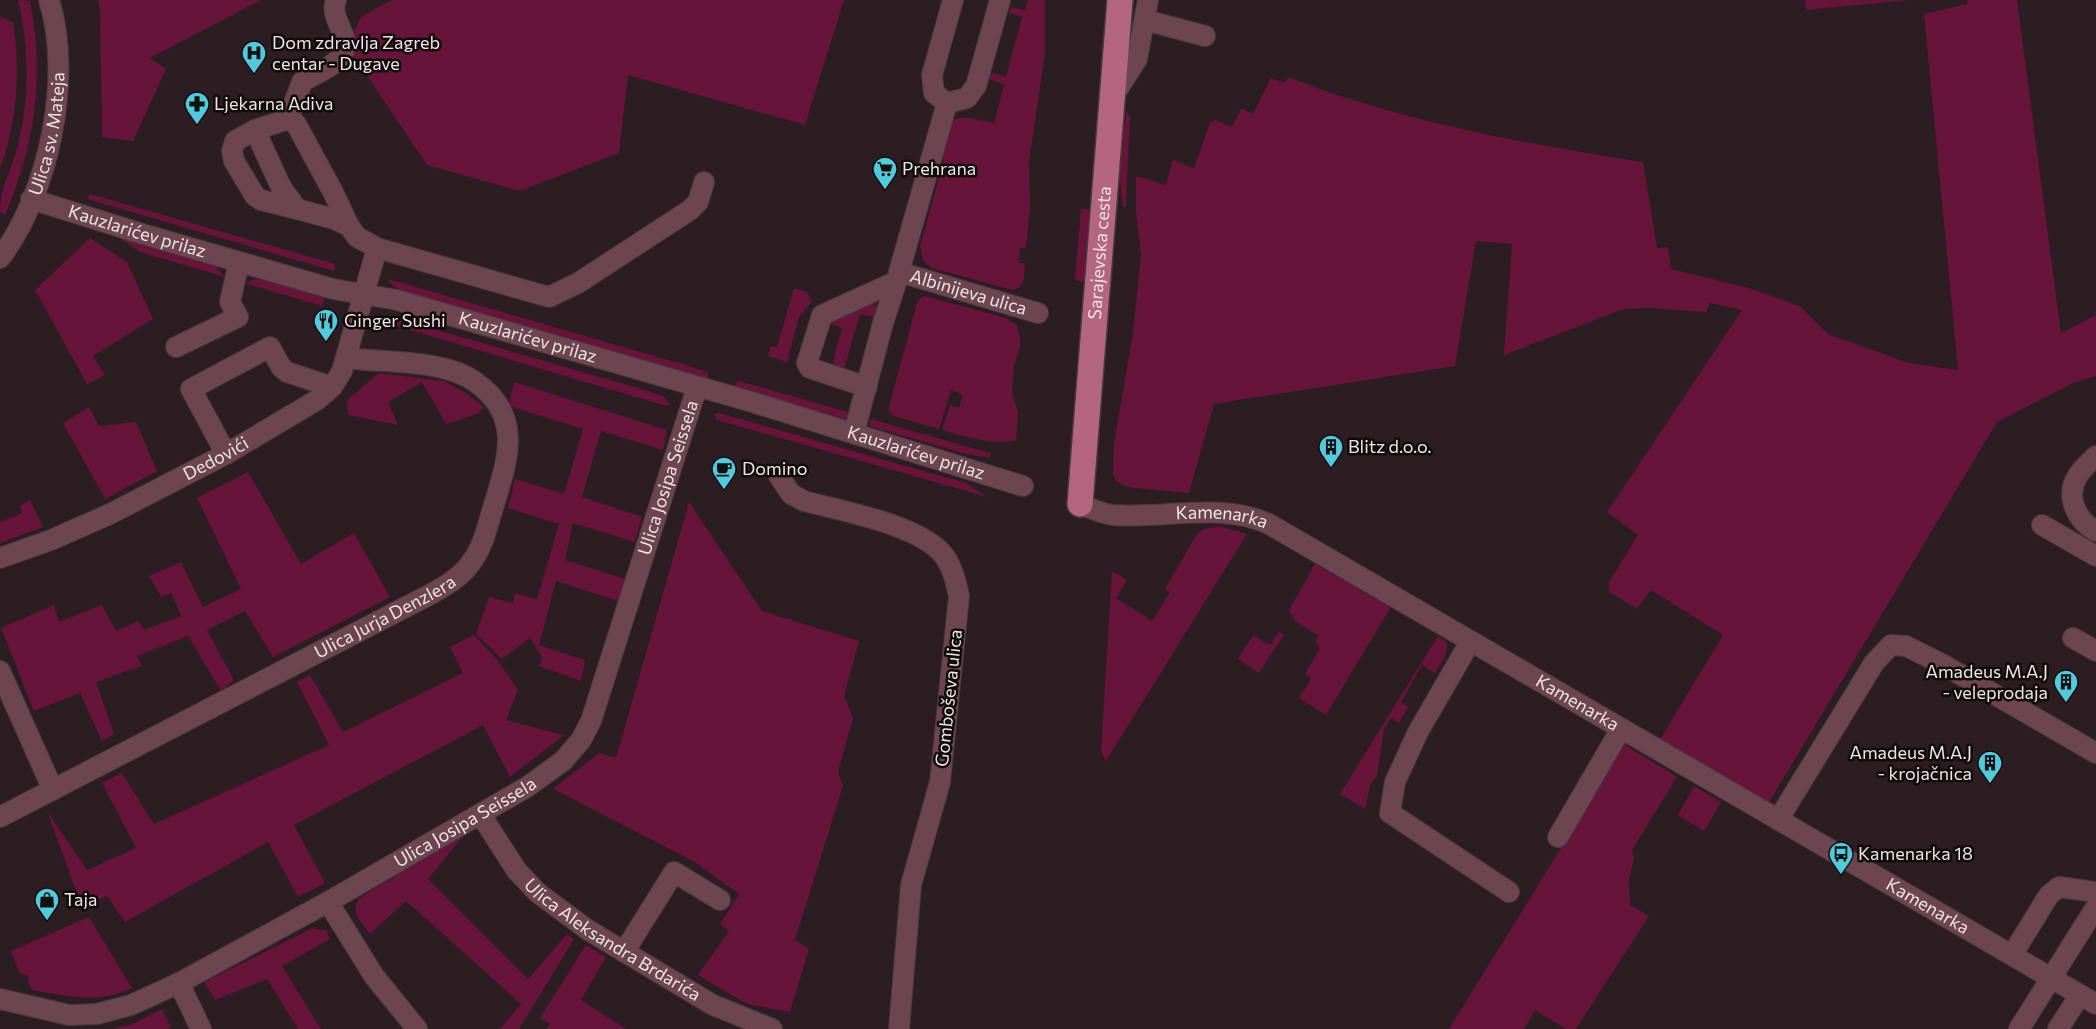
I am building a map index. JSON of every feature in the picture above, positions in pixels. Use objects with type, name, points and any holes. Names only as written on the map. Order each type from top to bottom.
[{"type":"main road","name":"Sarajevska cesta","points":[[1080,504],[1120,0]]},
{"type":"street","name":"Ulica sv. Mateja","points":[[0,258],[19,228],[42,169],[56,95],[59,61],[57,34],[49,0]]},
{"type":"street","points":[[288,119],[302,82],[333,64],[344,48],[344,33],[334,12],[336,0]]},
{"type":"street","points":[[953,0],[932,75],[934,93],[947,103],[967,98],[976,86],[1000,0]]},
{"type":"street","points":[[1112,98],[1137,59],[1148,0]]},
{"type":"street","points":[[1145,20],[1205,36]]},
{"type":"street","name":"Albinijeva ulica","points":[[854,433],[883,323],[947,103]]},
{"type":"street","points":[[288,119],[255,130],[236,141],[232,151],[234,161],[255,196],[261,200],[334,219],[348,226]]},
{"type":"street","points":[[288,119],[296,124],[348,226],[357,237],[377,248],[549,297],[578,283],[690,210],[698,202],[704,182]]},
{"type":"street","points":[[255,130],[280,187],[297,210]]},
{"type":"street","name":"Kauzlarićev prilaz","points":[[31,199],[333,289],[397,300],[854,433],[1023,486]]},
{"type":"street","name":"Dedovići","points":[[0,558],[51,540],[110,514],[226,454],[300,412],[332,387],[347,358],[377,248]]},
{"type":"street","points":[[176,347],[238,317],[230,302],[239,262]]},
{"type":"street","name":"Albinijeva ulica","points":[[867,387],[810,368],[807,363],[822,315],[898,276],[1038,312]]},
{"type":"street","points":[[226,454],[191,389],[270,347],[281,368],[287,372],[332,387]]},
{"type":"street","name":"Ulica Jurja Denzlera","points":[[0,817],[431,594],[448,584],[470,564],[481,545],[508,460],[508,432],[499,406],[487,391],[472,380],[453,371],[437,367],[347,358]]},
{"type":"street","name":"Ulica Josipa Seissela","points":[[0,999],[67,1022],[116,1011],[180,983],[328,902],[481,815],[527,787],[563,761],[581,740],[591,721],[697,387]]},
{"type":"street","points":[[2096,456],[2076,478],[2073,496],[2074,509],[2084,525],[2096,531]]},
{"type":"street","name":"Gomboševa ulica","points":[[779,476],[791,494],[804,501],[906,529],[931,544],[944,555],[954,572],[959,596],[940,782],[910,894],[899,1029]]},
{"type":"street","name":"Kamenarka","points":[[1080,504],[1112,515],[1202,513],[1254,518],[1270,524],[1470,642],[2088,999]]},
{"type":"street","points":[[2042,525],[2096,556]]},
{"type":"street","points":[[2073,638],[2096,651]]},
{"type":"street","points":[[1470,642],[1418,732],[1395,782],[1390,813],[1509,892]]},
{"type":"street","points":[[1778,820],[1874,663],[1891,646],[1906,646],[1942,664],[2096,753]]},
{"type":"street","points":[[0,671],[53,790]]},
{"type":"street","points":[[1558,837],[1621,729]]},
{"type":"street","name":"Ulica Aleksandra Brdarića","points":[[481,815],[517,872],[538,892],[588,930],[713,1005],[772,1029]]},
{"type":"street","points":[[624,952],[674,872],[720,900]]},
{"type":"street","points":[[2012,955],[2049,895],[2059,887],[2096,892]]},
{"type":"street","points":[[328,902],[374,976],[417,1029]]},
{"type":"street","points":[[2019,1029],[2096,907]]},
{"type":"street","points":[[180,983],[202,1029]]},
{"type":"street","points":[[2058,1029],[2088,999]]},
{"type":"shaded area","points":[[18,0],[30,1],[37,56],[37,83],[30,137],[24,163],[5,215],[0,212],[2,194],[16,154],[25,109],[26,54]]},
{"type":"shaded area","points":[[98,0],[261,0],[150,58],[166,69],[133,141],[102,137],[100,8]]},
{"type":"shaded area","points":[[392,0],[844,0],[805,125],[628,75],[619,153],[520,191],[427,165],[347,46],[361,17]]},
{"type":"shaded area","points":[[1028,0],[1045,0],[1045,54],[1029,161],[1030,208],[1026,248],[1020,248],[1019,263],[1025,263],[1024,279],[1019,288],[1012,290],[931,268],[923,260],[920,246],[944,160],[940,158],[951,125],[960,118],[994,123],[1004,84],[991,80],[989,76],[993,73],[1006,77],[1022,17],[1010,13],[1009,10],[1012,7],[1025,10]]},
{"type":"shaded area","points":[[1805,0],[1908,0],[1806,10]]},
{"type":"shaded area","points":[[1967,0],[2017,0],[2061,333],[2096,315],[2096,376],[2073,383],[1997,422],[1768,804],[1659,741],[1723,635],[1651,590],[1637,609],[1609,592],[1609,582],[1638,535],[1607,512],[1742,310],[1710,303],[1706,312],[1650,308],[1623,309],[1504,355],[1512,244],[1476,241],[1455,366],[1214,404],[1189,493],[1127,487],[1116,481],[1113,473],[1114,443],[1133,333],[1141,255],[1136,212],[1136,176],[1166,185],[1173,160],[1194,168],[1210,123],[1215,120],[1232,127],[1241,108],[1253,114],[1271,78],[1285,83],[1288,77],[1375,107],[1463,129],[1508,139],[1643,162],[1657,248],[1668,247],[1671,269],[1749,288],[1800,306],[1828,334],[1909,363],[1958,370],[1924,14],[1968,4]]},
{"type":"shaded area","points":[[0,17],[13,22],[17,78],[14,115],[0,169]]},
{"type":"shaded area","points":[[1127,111],[1130,117],[1126,205],[1123,208],[1118,161]]},
{"type":"shaded area","points":[[90,194],[335,264],[334,271],[87,199]]},
{"type":"shaded area","points":[[1081,208],[1089,210],[1087,283],[1075,280]]},
{"type":"shaded area","points":[[118,237],[215,265],[225,277],[140,252]]},
{"type":"shaded area","points":[[90,238],[127,262],[153,319],[93,356],[105,375],[87,384],[35,290]]},
{"type":"shaded area","points":[[257,278],[325,297],[322,306],[245,283]]},
{"type":"shaded area","points":[[388,279],[682,364],[707,372],[709,379],[399,290]]},
{"type":"shaded area","points":[[794,288],[807,292],[812,301],[799,317],[787,362],[768,356],[771,346],[777,347]]},
{"type":"shaded area","points":[[925,296],[1006,318],[1017,325],[1021,343],[1014,366],[1012,393],[1018,412],[1016,440],[988,441],[969,438],[942,430],[950,405],[959,408],[963,395],[951,390],[939,429],[894,416],[889,412],[917,303],[921,297]]},
{"type":"shaded area","points":[[871,303],[876,307],[876,313],[873,317],[860,314],[844,369],[832,366],[842,328],[828,323]]},
{"type":"shaded area","points":[[385,317],[406,321],[645,390],[662,396],[671,405],[663,405],[377,320]]},
{"type":"shaded area","points":[[379,373],[444,381],[466,393],[484,407],[479,413],[446,424],[422,382],[388,402],[398,425],[348,415],[347,400]]},
{"type":"shaded area","points":[[739,381],[851,413],[849,420],[732,386]]},
{"type":"shaded area","points":[[514,382],[667,430],[663,450],[601,431],[582,497],[642,517],[635,542],[573,523],[565,560],[625,579],[618,601],[556,581],[539,645],[585,660],[581,681],[539,666],[542,657],[530,638],[502,659],[476,634],[489,597],[513,603],[515,593],[537,599],[559,524],[508,508],[515,479],[564,494],[583,429],[509,406]]},
{"type":"shaded area","points":[[89,407],[99,426],[136,422],[157,471],[105,499],[63,423]]},
{"type":"shaded area","points":[[719,413],[966,483],[987,497],[717,420],[714,414]]},
{"type":"shaded area","points":[[871,419],[990,453],[991,458],[966,454],[869,426]]},
{"type":"shaded area","points":[[248,472],[301,564],[354,533],[390,597],[273,657],[245,611],[207,630],[234,680],[221,691],[188,636],[137,656],[142,666],[96,682],[114,734],[102,741],[80,693],[34,711],[1,628],[54,605],[59,622],[102,605],[116,631],[138,621],[144,630],[181,616],[171,593],[161,597],[149,576],[181,562],[203,607],[241,589],[197,498]]},
{"type":"shaded area","points":[[30,500],[43,527],[0,543],[0,522],[22,513],[20,506]]},
{"type":"shaded area","points":[[689,502],[762,611],[859,641],[844,696],[853,718],[838,772],[843,786],[795,940],[809,949],[790,1012],[747,1004],[698,975],[729,931],[720,924],[739,894],[695,862],[553,789],[599,753],[616,758]]},
{"type":"shaded area","points":[[1219,526],[1247,534],[1106,761],[1101,751],[1112,571],[1127,580],[1116,598],[1152,621],[1170,592],[1165,589],[1197,534],[1204,529]]},
{"type":"shaded area","points":[[1315,564],[1391,607],[1326,715],[1299,698],[1311,679],[1305,674],[1320,648],[1316,644],[1318,635],[1296,622],[1289,610]]},
{"type":"shaded area","points":[[1279,632],[1284,635],[1259,673],[1238,659],[1253,635],[1270,645]]},
{"type":"shaded area","points":[[474,635],[496,658],[518,690],[506,720],[564,735],[510,777],[483,725],[294,825],[325,883],[298,897],[268,842],[125,922],[107,896],[82,907],[47,811],[87,870],[136,848],[102,783],[122,773],[154,824],[329,745],[297,682],[310,675],[343,732],[463,673],[450,647]]},
{"type":"shaded area","points":[[1438,636],[1447,643],[1446,654],[1435,673],[1422,665],[1401,702],[1408,707],[1399,723],[1391,718],[1384,729],[1377,776],[1370,785],[1365,809],[1340,794]]},
{"type":"shaded area","points":[[1625,745],[1677,777],[1632,850],[1634,858],[1629,881],[1630,905],[1649,916],[1576,1029],[1566,1029],[1535,1010],[1524,1029],[1449,1029]]},
{"type":"shaded area","points":[[1694,786],[1721,802],[1704,831],[1678,815]]},
{"type":"shaded area","points":[[464,835],[428,879],[528,979],[567,934],[574,939],[519,1029],[500,1029],[521,1004],[406,901],[370,934],[357,917],[356,904],[359,898]]},
{"type":"shaded area","points":[[89,917],[132,988],[108,996],[95,997],[70,996],[32,990],[28,982],[29,976],[20,974],[11,951]]},
{"type":"shaded area","points":[[313,928],[327,931],[330,939],[282,966],[321,1029],[298,1029],[267,979],[215,1000],[204,982]]},
{"type":"shaded area","points":[[586,945],[606,957],[581,1000],[626,1029],[547,1029],[550,1024],[540,1018]]},
{"type":"shaded area","points":[[162,1009],[171,1027],[167,1029],[112,1029],[131,1025]]},
{"type":"place","name":"Dom zdravlja Zagreb centar - Dugave","points":[[254,74]]},
{"type":"place","name":"Ljekarna Adiva","points":[[197,125]]},
{"type":"place","name":"Prehrana","points":[[885,190]]},
{"type":"place","name":"Ginger Sushi","points":[[326,342]]},
{"type":"place","name":"Blitz d.o.o.","points":[[1331,468]]},
{"type":"place","name":"Domino","points":[[724,490]]},
{"type":"place","name":"Amadeus M.A.J - veleprodaja","points":[[2066,703]]},
{"type":"place","name":"Amadeus M.A.J - krojačnica","points":[[1990,784]]},
{"type":"place","name":"Kamenarka 18","points":[[1841,875]]},
{"type":"place","name":"Taja","points":[[47,921]]}]
